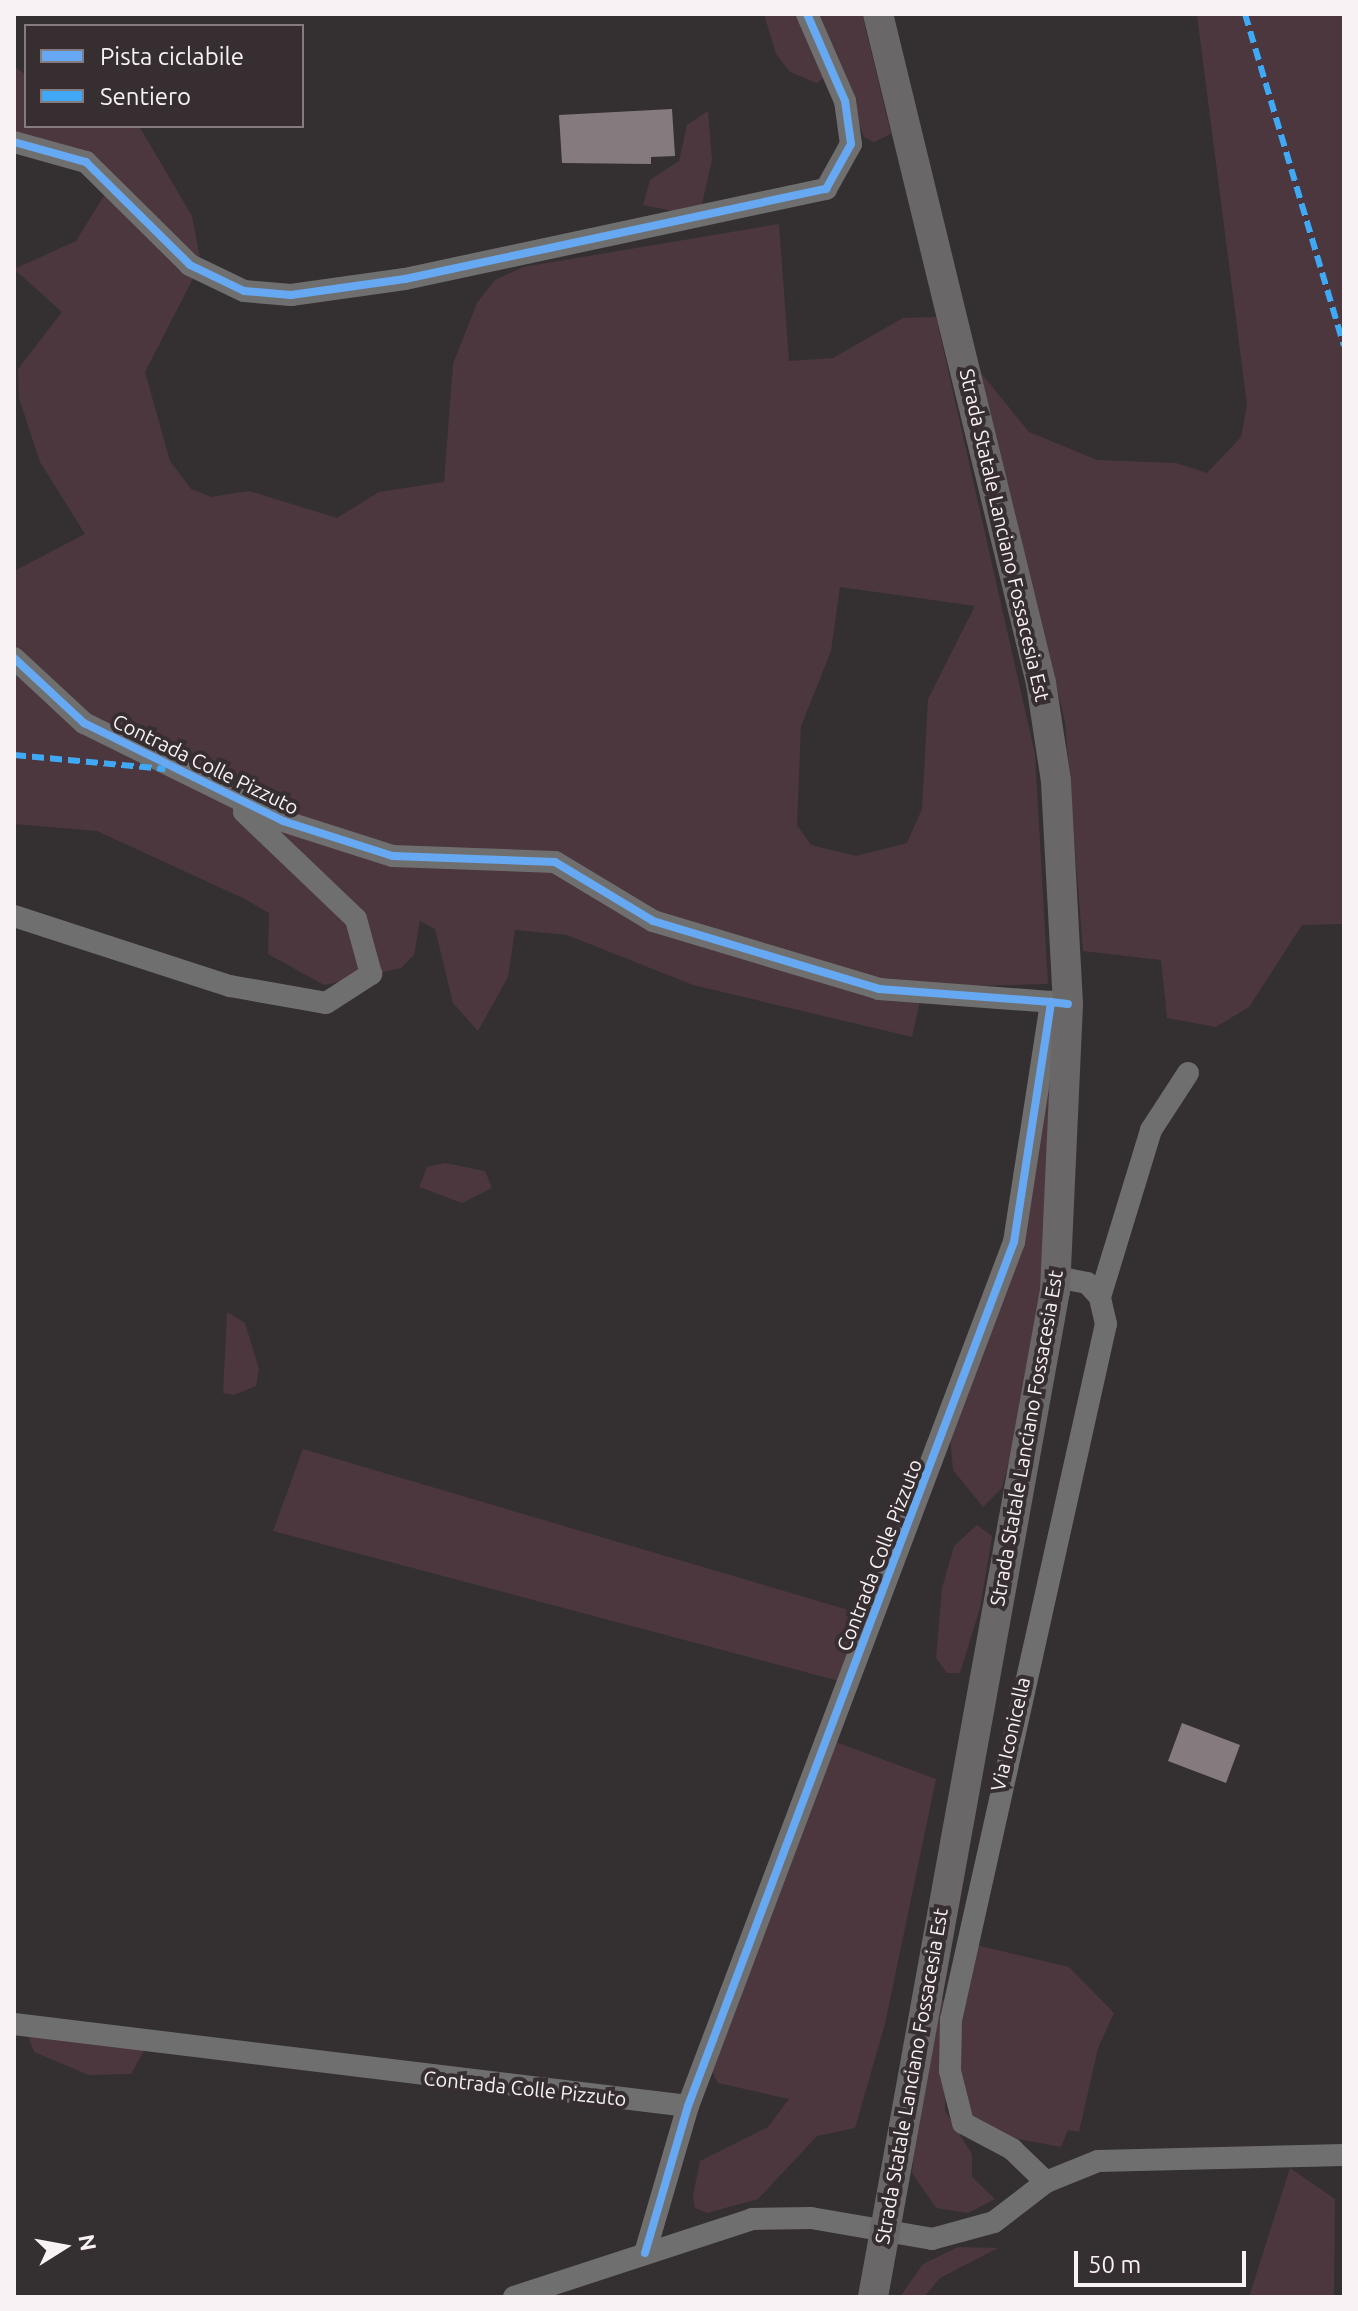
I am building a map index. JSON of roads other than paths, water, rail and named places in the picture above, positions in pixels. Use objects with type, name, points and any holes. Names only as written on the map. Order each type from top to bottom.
[{"type":"main road","name":"Strada Statale Lanciano Fossacesia Est","points":[[873,2297],[1056,1277],[1059,1003],[1064,889],[1056,781],[1030,629],[878,14]]},
{"type":"street","points":[[14,142],[86,162],[190,265],[244,291],[291,295],[405,279],[826,189],[851,144],[845,101],[807,14]]},
{"type":"street","name":"Contrada Colle Pizzuto","points":[[14,658],[84,723],[283,821],[393,856],[555,862],[653,921],[879,989],[1059,1003],[1014,1242],[688,2106],[14,2024]]},
{"type":"street","points":[[14,916],[230,986],[326,1003],[371,974],[356,919],[218,789]]},
{"type":"street","points":[[1100,1297],[1151,1130],[1188,1073]]},
{"type":"street","points":[[1056,1277],[1087,1283],[1100,1297]]},
{"type":"street","name":"Via Iconicella","points":[[1046,2182],[1012,2149],[963,2123],[950,2071],[951,2020],[1106,1324],[1100,1297]]},
{"type":"street","points":[[645,2253],[688,2106]]},
{"type":"street","points":[[514,2297],[752,2219],[811,2218],[932,2239],[994,2222],[1046,2182],[1098,2161],[1344,2155]]}]
